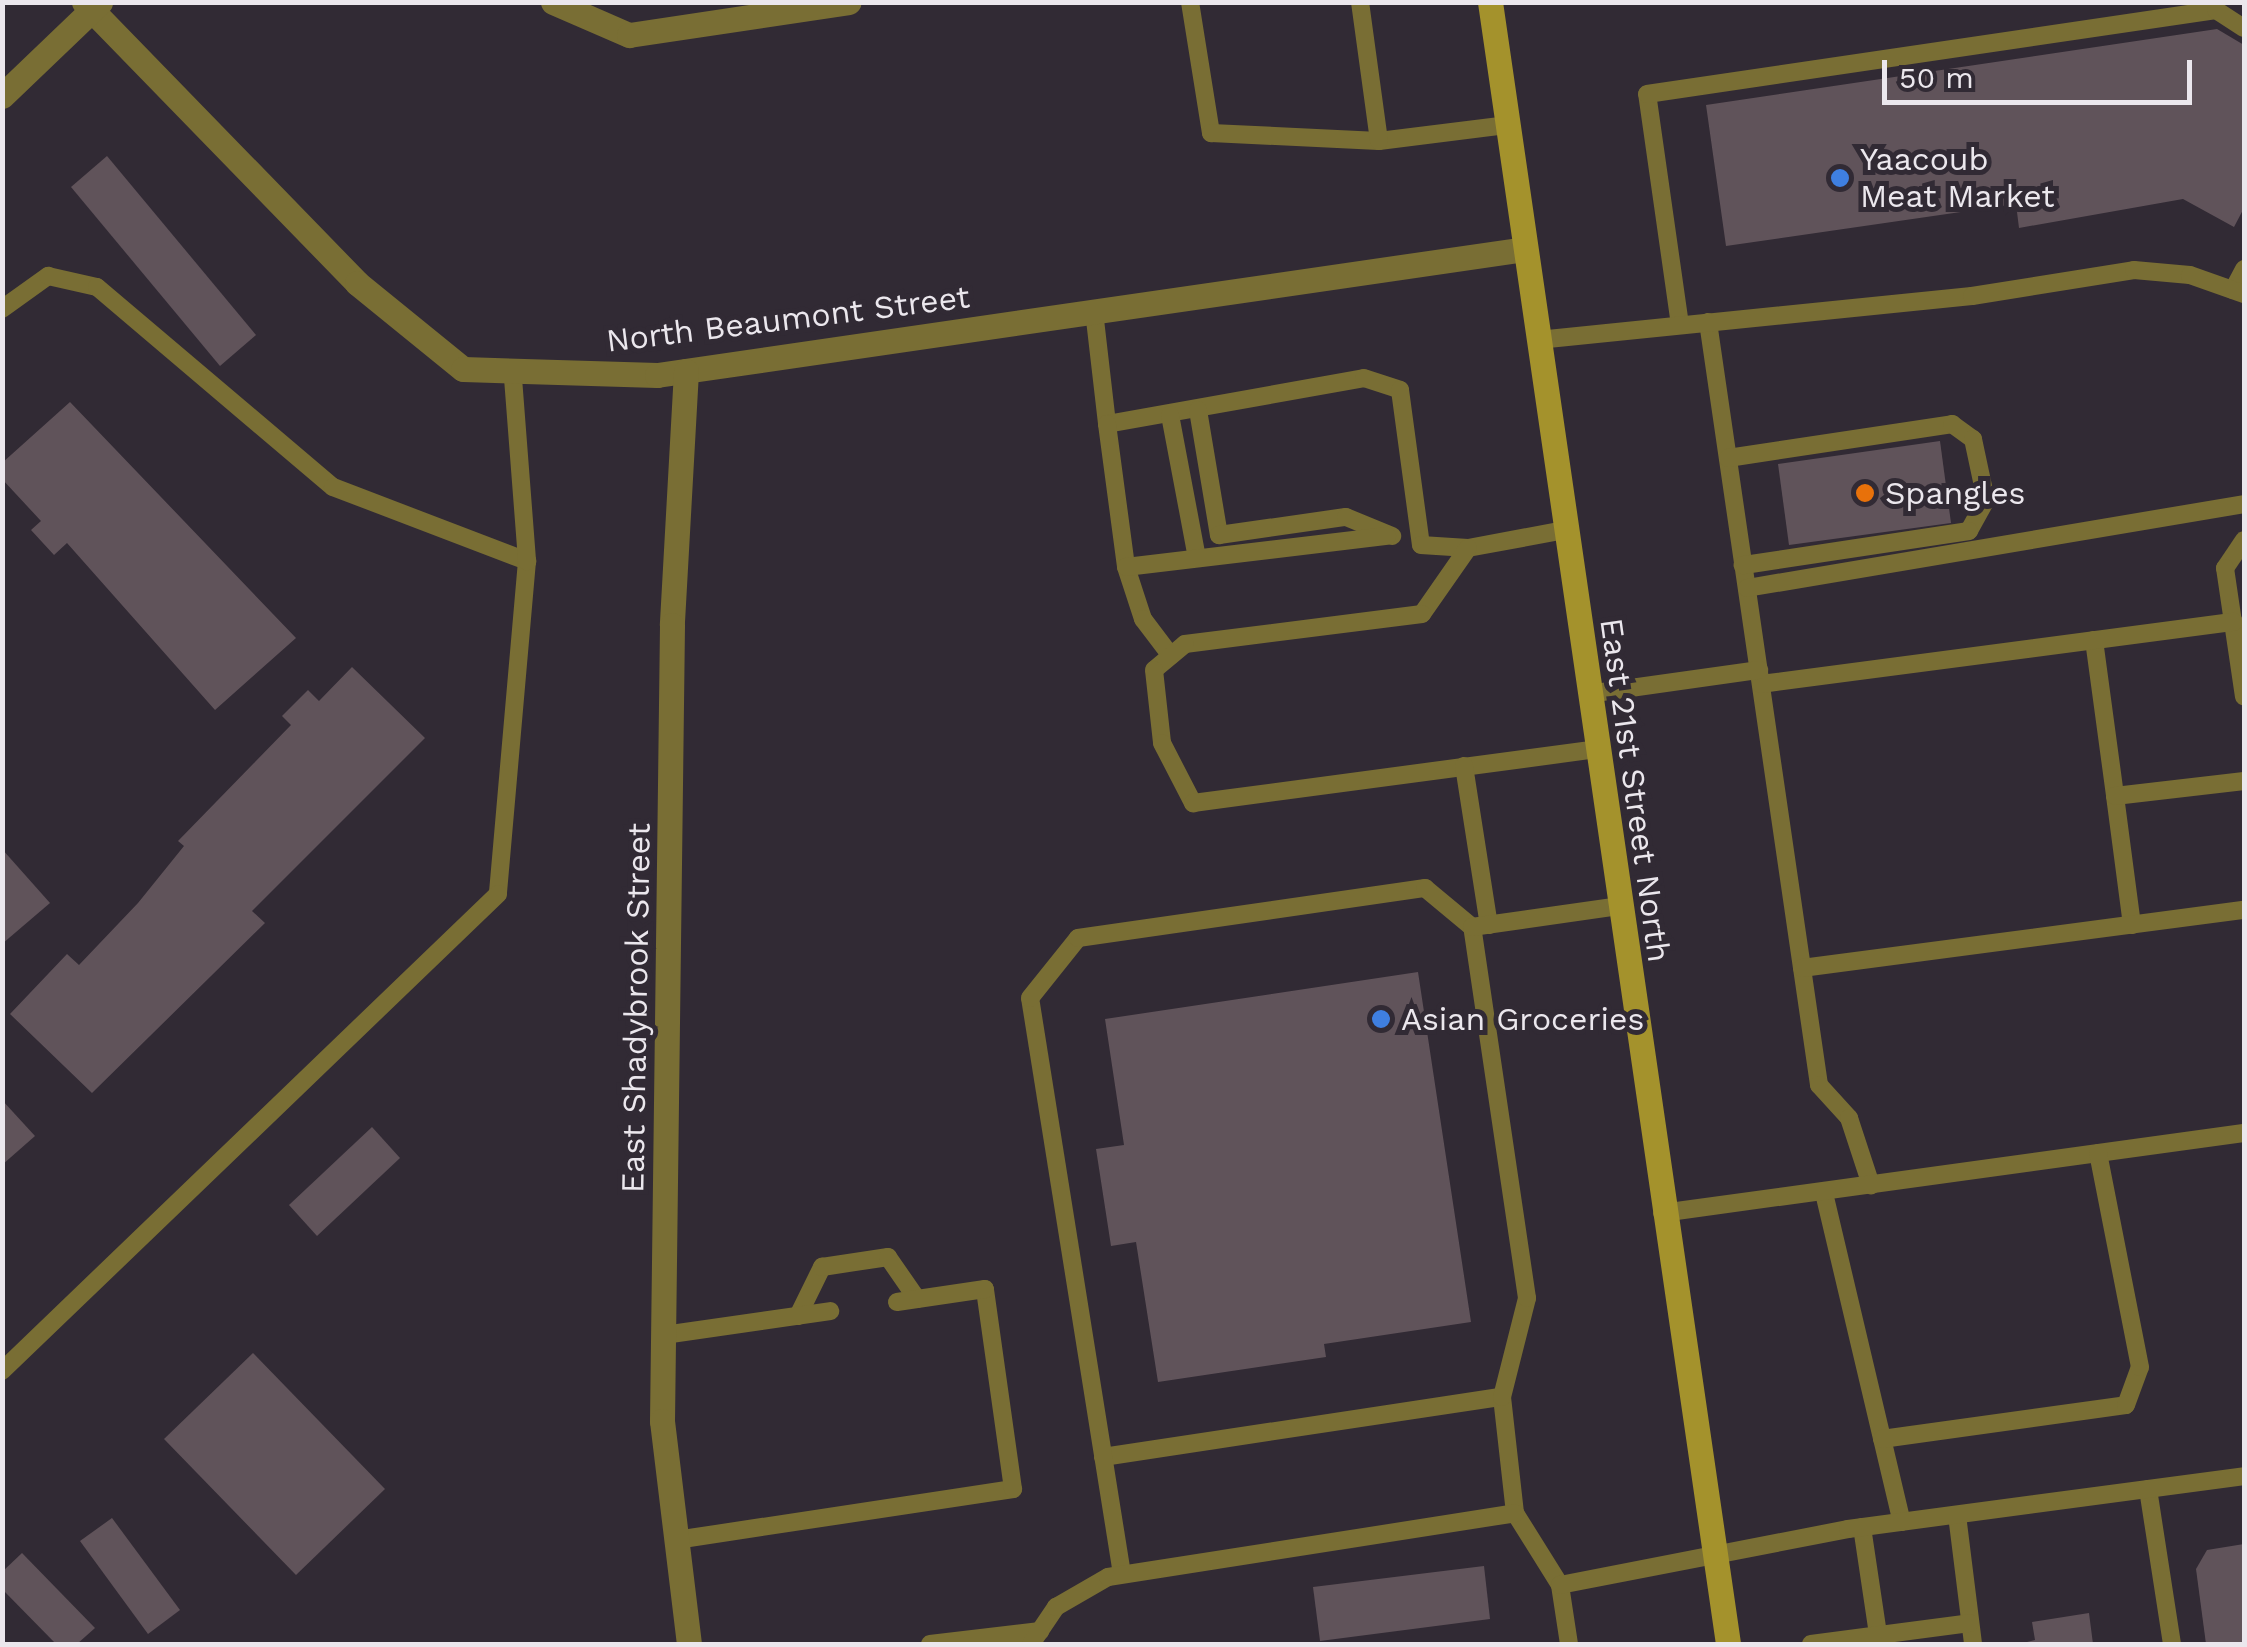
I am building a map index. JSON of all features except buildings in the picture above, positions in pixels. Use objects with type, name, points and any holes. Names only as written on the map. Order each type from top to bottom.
[{"type":"main road","name":"East 21st Street North","points":[[1490,2],[1662,1213],[1728,1644]]},
{"type":"street","points":[[554,2],[629,35],[849,2]]},
{"type":"street","points":[[2,96],[92,5]]},
{"type":"street","name":"North Beaumont Street","points":[[92,5],[424,344],[463,369],[513,378],[686,371],[1525,248]]},
{"type":"street","name":"East Shadybrook Street","points":[[686,371],[672,625],[662,1421],[689,1644]]},
{"type":"lane","points":[[1190,2],[1211,133],[1379,141],[1508,125]]},
{"type":"lane","points":[[1360,2],[1379,141]]},
{"type":"lane","points":[[1680,325],[1647,94],[2216,10],[2244,28]]},
{"type":"lane","points":[[1538,340],[2134,270],[2239,292],[2244,268]]},
{"type":"lane","points":[[2,309],[48,276],[96,286],[332,487],[527,561]]},
{"type":"lane","points":[[1094,312],[1126,568],[1143,619],[1171,656]]},
{"type":"lane","points":[[1708,322],[1819,1085],[1849,1118],[1871,1185]]},
{"type":"lane","points":[[2,1371],[498,894],[527,561],[513,378]]},
{"type":"lane","points":[[1107,424],[1170,416],[1364,378],[1400,390],[1417,532],[1422,545],[1468,548],[1565,530]]},
{"type":"lane","points":[[1198,410],[1219,535],[1346,517],[1392,536]]},
{"type":"lane","points":[[1170,416],[1196,552]]},
{"type":"lane","points":[[1728,458],[1952,424],[1973,439],[1986,500],[1969,531],[1743,565]]},
{"type":"lane","points":[[1747,588],[2244,504]]},
{"type":"lane","points":[[1126,568],[1196,552],[1236,558],[1417,532]]},
{"type":"lane","points":[[2244,540],[2225,568],[2244,697]]},
{"type":"lane","points":[[1468,548],[1422,614],[1185,644],[1154,670],[1162,744],[1193,803],[1596,749]]},
{"type":"lane","points":[[1588,694],[2234,622]]},
{"type":"lane","points":[[2094,640],[2132,924]]},
{"type":"lane","points":[[1464,766],[1527,1298],[1502,1397],[1515,1513],[1560,1585],[1569,1644]]},
{"type":"lane","points":[[2116,796],[2244,781]]},
{"type":"lane","points":[[1122,1574],[1030,998],[1078,938],[1425,888],[1480,926],[1619,906]]},
{"type":"lane","points":[[1802,968],[2244,910]]},
{"type":"lane","points":[[1662,1213],[2244,1134]]},
{"type":"lane","points":[[1882,1439],[2126,1405],[2140,1368],[2098,1153]]},
{"type":"lane","points":[[1824,1192],[1902,1522]]},
{"type":"lane","points":[[798,1316],[822,1267],[888,1257],[917,1299]]},
{"type":"lane","points":[[676,1540],[1014,1489],[985,1289],[897,1302]]},
{"type":"lane","points":[[664,1335],[830,1311]]},
{"type":"lane","points":[[1103,1457],[1502,1397]]},
{"type":"lane","points":[[1560,1585],[1716,1560],[1862,1527],[2244,1476]]},
{"type":"lane","points":[[2148,1489],[2172,1644]]},
{"type":"lane","points":[[930,1644],[1035,1638],[1056,1608],[1122,1574],[1515,1513]]},
{"type":"lane","points":[[1957,1515],[1973,1644]]},
{"type":"lane","points":[[1862,1527],[1878,1634]]},
{"type":"lane","points":[[1811,1644],[1970,1622]]},
{"type":"place","name":"Yaacoub Meat Market","points":[[1840,178]]},
{"type":"place","name":"Spangles","points":[[1865,493]]},
{"type":"place","name":"Asian Groceries","points":[[1381,1019]]}]
